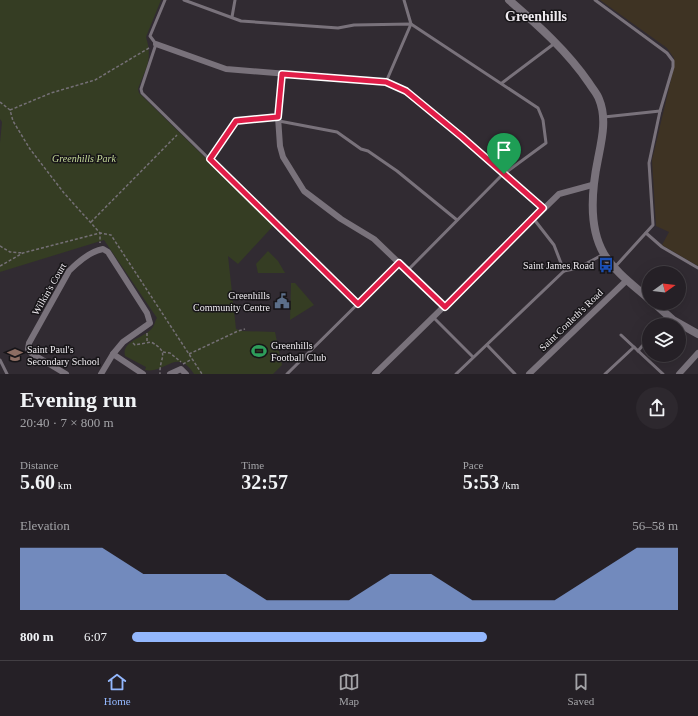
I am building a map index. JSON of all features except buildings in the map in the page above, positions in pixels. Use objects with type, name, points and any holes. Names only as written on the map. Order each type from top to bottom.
[{"type":"street","points":[[509,0],[555,43],[584,76],[599,98],[603,117],[603,135],[592,185],[595,225],[598,241],[604,254],[614,268],[642,293]]},
{"type":"street","points":[[156,44],[226,69],[386,82],[406,91],[543,208]]},
{"type":"street","points":[[282,74],[278,119],[280,146],[283,157],[304,191],[341,219],[374,239],[445,307]]},
{"type":"street","points":[[375,374],[434,318],[543,208],[559,194],[592,185]]},
{"type":"street","name":"Wilkin's Court","points":[[66,374],[31,353],[28,349],[29,343],[69,271],[75,264],[96,250],[103,249],[108,252],[112,258],[147,313],[150,321],[147,327],[124,342],[113,354],[101,374]]},
{"type":"street","name":"Saint Conleth's Road","points":[[529,374],[627,280]]},
{"type":"street","points":[[662,310],[673,320],[698,334]]},
{"type":"street","points":[[680,374],[698,353]]},
{"type":"street","points":[[113,354],[143,374]]},
{"type":"street","points":[[170,374],[182,367],[186,374]]},
{"type":"lane","points":[[165,0],[150,36],[156,44],[141,89],[142,93],[358,304]]},
{"type":"lane","points":[[184,0],[241,21],[338,28],[354,25],[411,24],[538,108],[543,120],[546,143],[504,174],[456,220],[407,271]]},
{"type":"lane","points":[[232,17],[235,0]]},
{"type":"lane","points":[[386,82],[411,24],[404,0]]},
{"type":"lane","points":[[595,0],[667,53],[673,60],[673,66],[660,111],[649,163],[653,225],[614,268]]},
{"type":"lane","points":[[502,83],[555,43]]},
{"type":"lane","points":[[603,117],[660,111]]},
{"type":"lane","points":[[210,159],[236,121],[278,119],[337,132],[397,170],[456,220]]},
{"type":"lane","points":[[534,218],[554,245],[564,271]]},
{"type":"lane","points":[[646,233],[662,248],[698,268]]},
{"type":"lane","points":[[456,374],[564,271],[578,268],[604,254]]},
{"type":"lane","points":[[287,374],[399,263]]},
{"type":"lane","points":[[434,318],[473,357]]},
{"type":"lane","points":[[621,335],[663,374]]},
{"type":"lane","points":[[487,345],[515,374]]},
{"type":"lane","points":[[638,350],[642,346]]},
{"type":"lane","points":[[605,374],[634,347]]},
{"type":"lane","points":[[0,360],[7,374]]},
{"type":"path","points":[[10,110],[51,93],[95,80],[149,48]]},
{"type":"path","points":[[0,102],[10,110],[13,121],[30,150],[64,193],[100,233],[100,244]]},
{"type":"path","points":[[91,222],[181,131]]},
{"type":"path","points":[[0,266],[23,253],[100,233],[111,235],[202,374]]},
{"type":"path","points":[[0,246],[10,252],[23,253]]},
{"type":"path","points":[[189,354],[245,329]]},
{"type":"path","points":[[146,331],[148,335],[147,342]]},
{"type":"path","points":[[133,343],[134,345],[151,342],[159,346],[163,352],[160,374]]},
{"type":"path","points":[[163,352],[176,356],[182,367],[192,359]]},
{"type":"shaded area","points":[[600,0],[698,0],[698,266],[662,245],[669,232],[656,226],[652,160],[674,67],[674,58],[667,48]]},
{"type":"green space","name":"Greenhills Park","points":[[0,0],[161,0],[146,37],[149,58],[138,89],[139,93],[274,225],[238,264],[228,256],[236,329],[242,331],[275,332],[282,365],[273,374],[194,374],[188,366],[176,362],[159,369],[145,370],[146,367],[125,356],[127,346],[150,331],[157,318],[104,240],[0,272],[0,143],[2,122],[0,119]]},
{"type":"green space","points":[[268,251],[278,261],[285,273],[258,273],[256,264]]},
{"type":"green space","points":[[291,283],[295,283],[314,305],[290,320]]},
{"type":"place","name":"Saint James Road","points":[[606,265]]},
{"type":"place","name":"Greenhills Community Centre","points":[[282,301]]},
{"type":"place","name":"Greenhills Football Club","points":[[259,351]]},
{"type":"place","name":"Saint Paul's Secondary School","points":[[15,355]]},
{"type":"district","name":"Greenhills","points":[[536,16]]},
{"type":"route","points":[[282,74],[386,82],[406,91],[504,174],[543,208],[445,307],[399,263],[358,304],[210,159],[217,152],[236,121],[242,119],[278,117],[282,74]]}]
